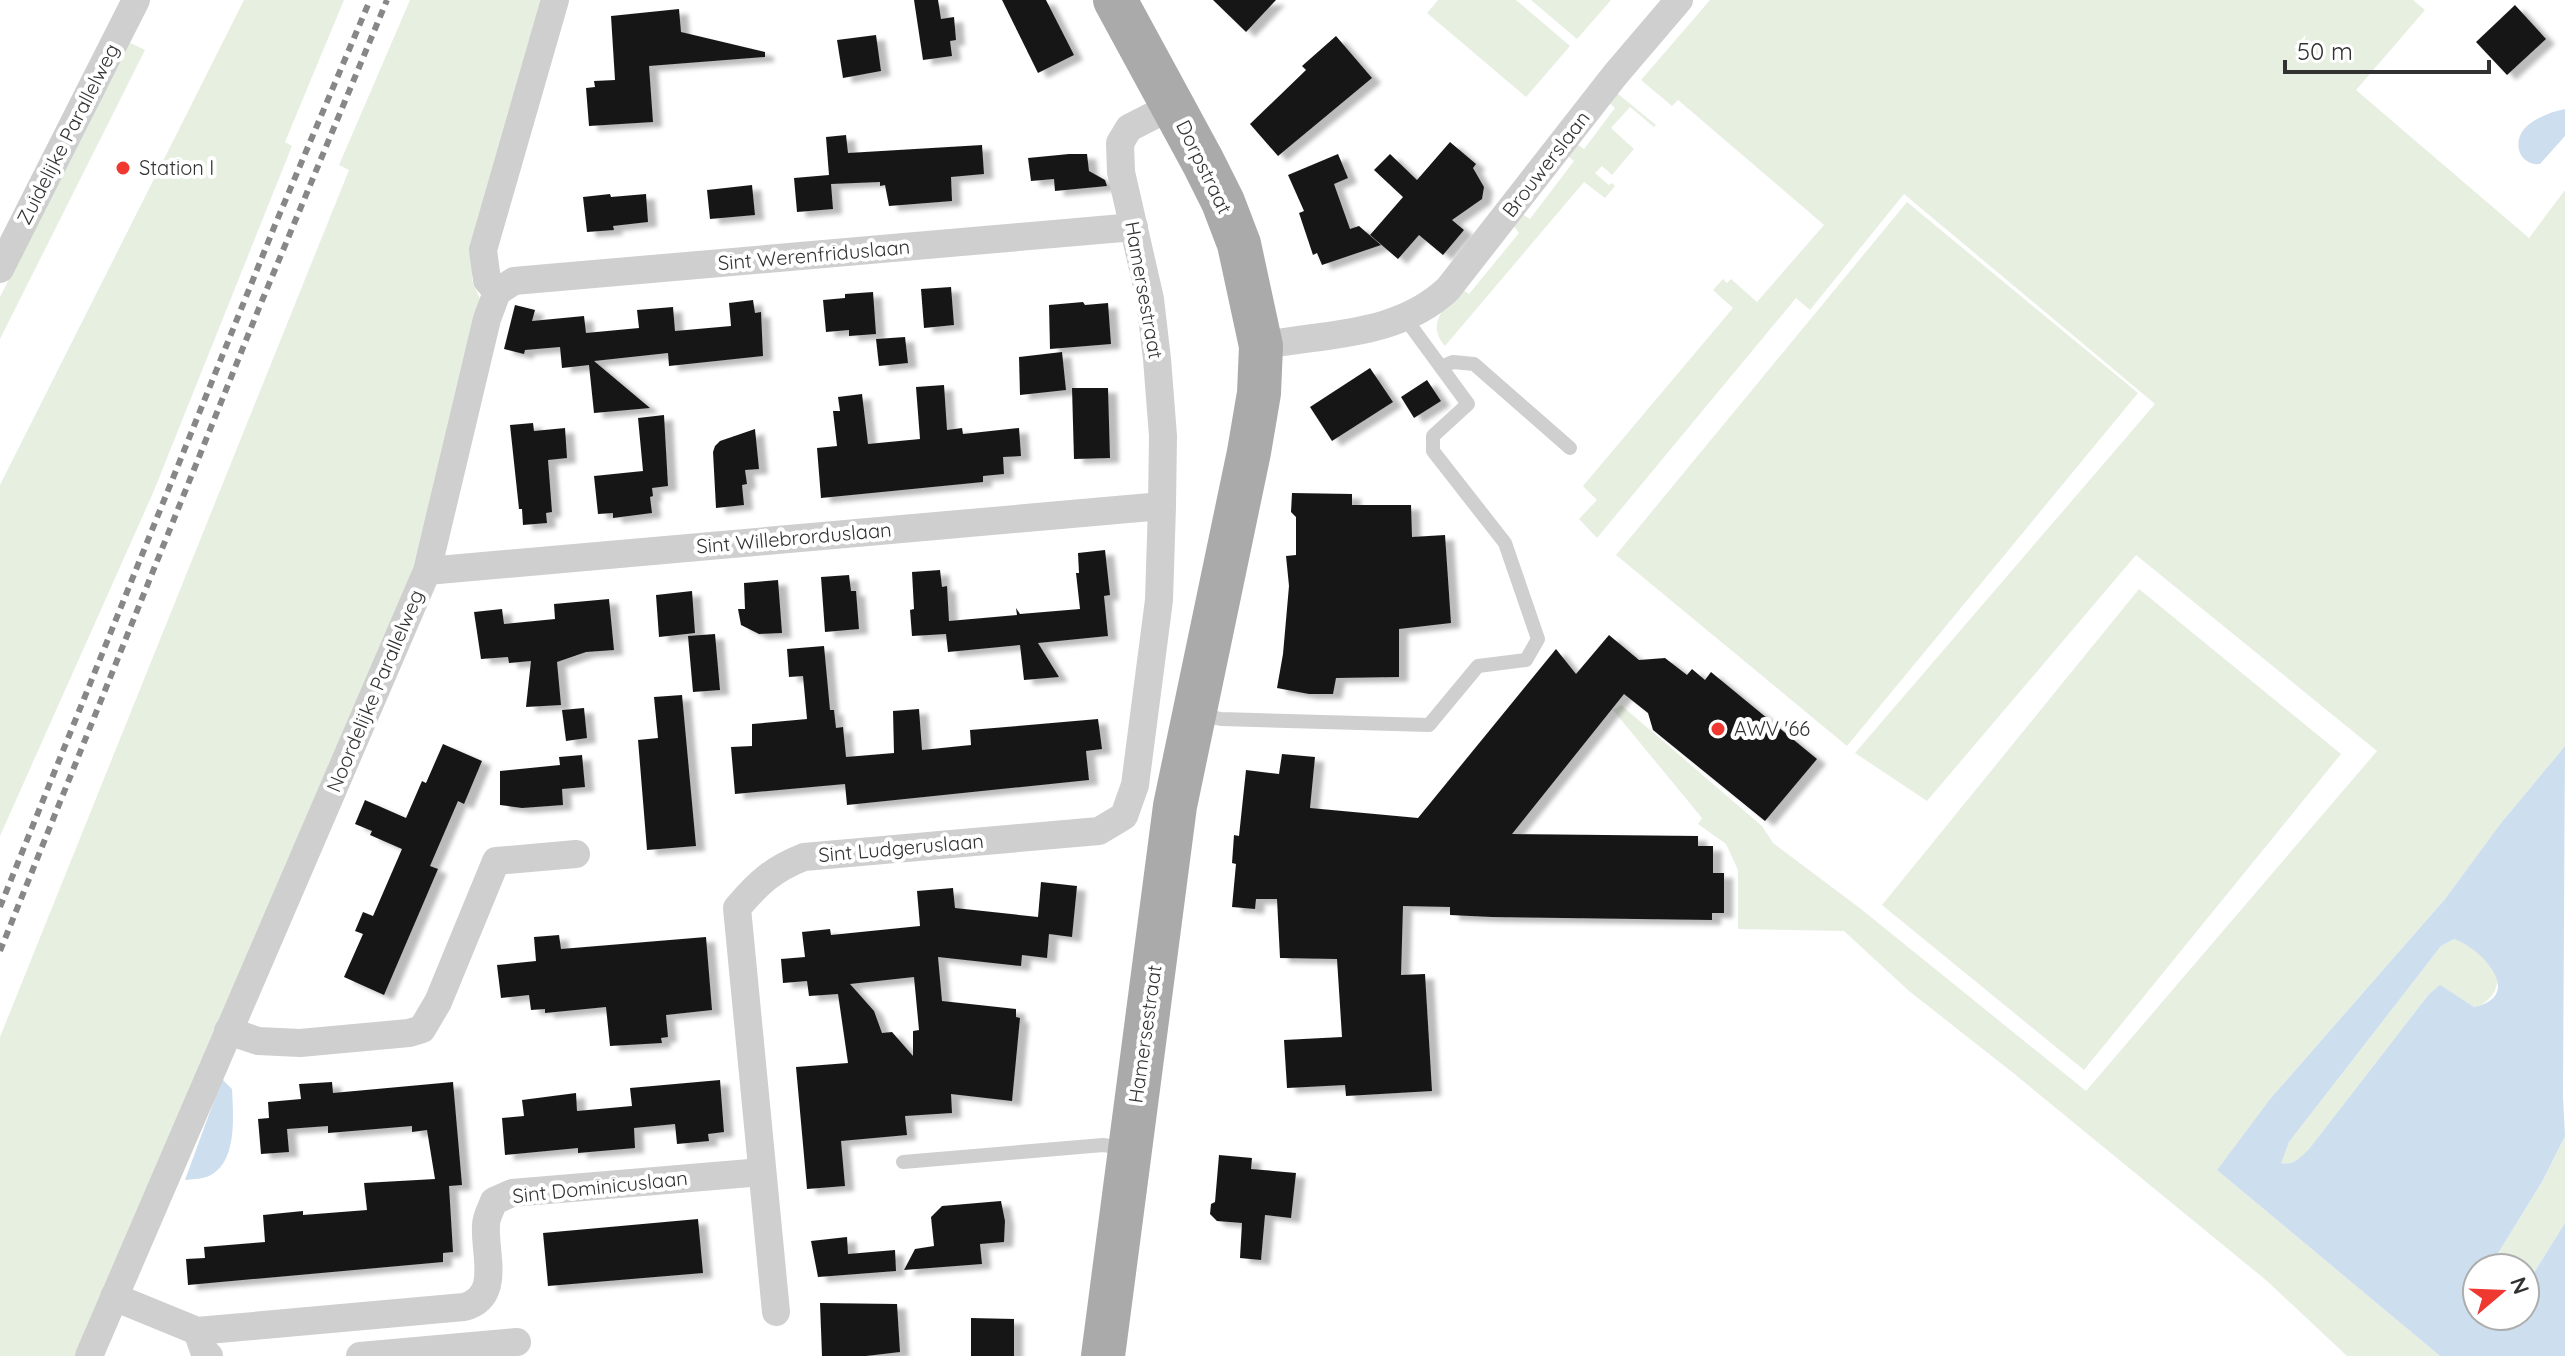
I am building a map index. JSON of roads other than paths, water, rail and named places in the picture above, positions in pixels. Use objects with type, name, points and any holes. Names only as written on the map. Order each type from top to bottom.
[{"type":"main road","name":"Dorpstraat","points":[[1115,0],[1174,105],[1231,222],[1246,271],[1261,346]]},
{"type":"main road","name":"Hamersestraat","points":[[1103,1356],[1175,806],[1249,452],[1259,393],[1261,346]]},
{"type":"street","name":"Zuidelijke Parallelweg","points":[[0,269],[136,0]]},
{"type":"street","points":[[497,292],[487,280],[483,250],[555,0]]},
{"type":"street","name":"Brouwerslaan","points":[[1261,346],[1377,329],[1436,301],[1615,75],[1679,0]]},
{"type":"street","name":"Hamersestraat","points":[[1162,506],[1163,436],[1157,359],[1150,299],[1121,172],[1120,143],[1129,128],[1174,105]]},
{"type":"street","name":"Sint Werenfriduslaan","points":[[497,292],[514,281],[1134,227]]},
{"type":"street","name":"Noordelijke Parallelweg","points":[[89,1356],[427,571],[487,319],[497,292]]},
{"type":"street","name":"Sint Willebrorduslaan","points":[[427,571],[1162,506]]},
{"type":"street","name":"Sint Ludgeruslaan","points":[[776,1312],[737,908],[755,886],[780,866],[804,857],[1099,831],[1124,816],[1135,785],[1159,600],[1162,506]]},
{"type":"street","points":[[228,1031],[258,1041],[300,1043],[409,1033],[422,1029],[438,1002],[496,861],[576,854]]},
{"type":"street","name":"Sint Dominicuslaan","points":[[478,1299],[490,1284],[486,1223],[494,1201],[512,1193],[762,1172]]},
{"type":"street","points":[[114,1297],[197,1331],[464,1307],[475,1304],[478,1299],[505,1343],[360,1356]]},
{"type":"street","points":[[197,1331],[209,1356]]},
{"type":"lane","points":[[1193,713],[1221,719],[1429,725],[1478,666],[1526,660],[1538,639],[1505,543],[1433,451],[1433,436],[1468,404],[1405,318]]},
{"type":"lane","points":[[1441,367],[1453,362],[1474,364],[1570,448]]},
{"type":"lane","points":[[903,1162],[1103,1145],[1130,1149]]},
{"type":"water","points":[[2565,109],[2565,136],[2540,164],[2523,158],[2519,141],[2524,129],[2543,116]]},
{"type":"water","points":[[2565,746],[2565,1136],[2543,1180],[2499,1252],[2461,1252],[2461,1332],[2541,1332],[2541,1261],[2565,1223],[2565,1356],[2440,1356],[2217,1170],[2270,1099],[2445,899],[2501,823]],"holes":[[[2454,939],[2477,952],[2487,962],[2498,983],[2496,993],[2489,1001],[2474,1007],[2440,985],[2429,994],[2309,1149],[2293,1162],[2281,1163],[2289,1142],[2441,946]]]},
{"type":"water","points":[[222,1079],[232,1089],[232,1136],[226,1159],[220,1168],[208,1176],[185,1180]]},
{"type":"railway","points":[[0,907],[275,225],[370,0]]},
{"type":"railway","points":[[0,951],[259,308],[387,0]]},
{"type":"place","name":"Station I","points":[[123,168]]},
{"type":"place","name":"AWV '66","points":[[1718,729]]}]
